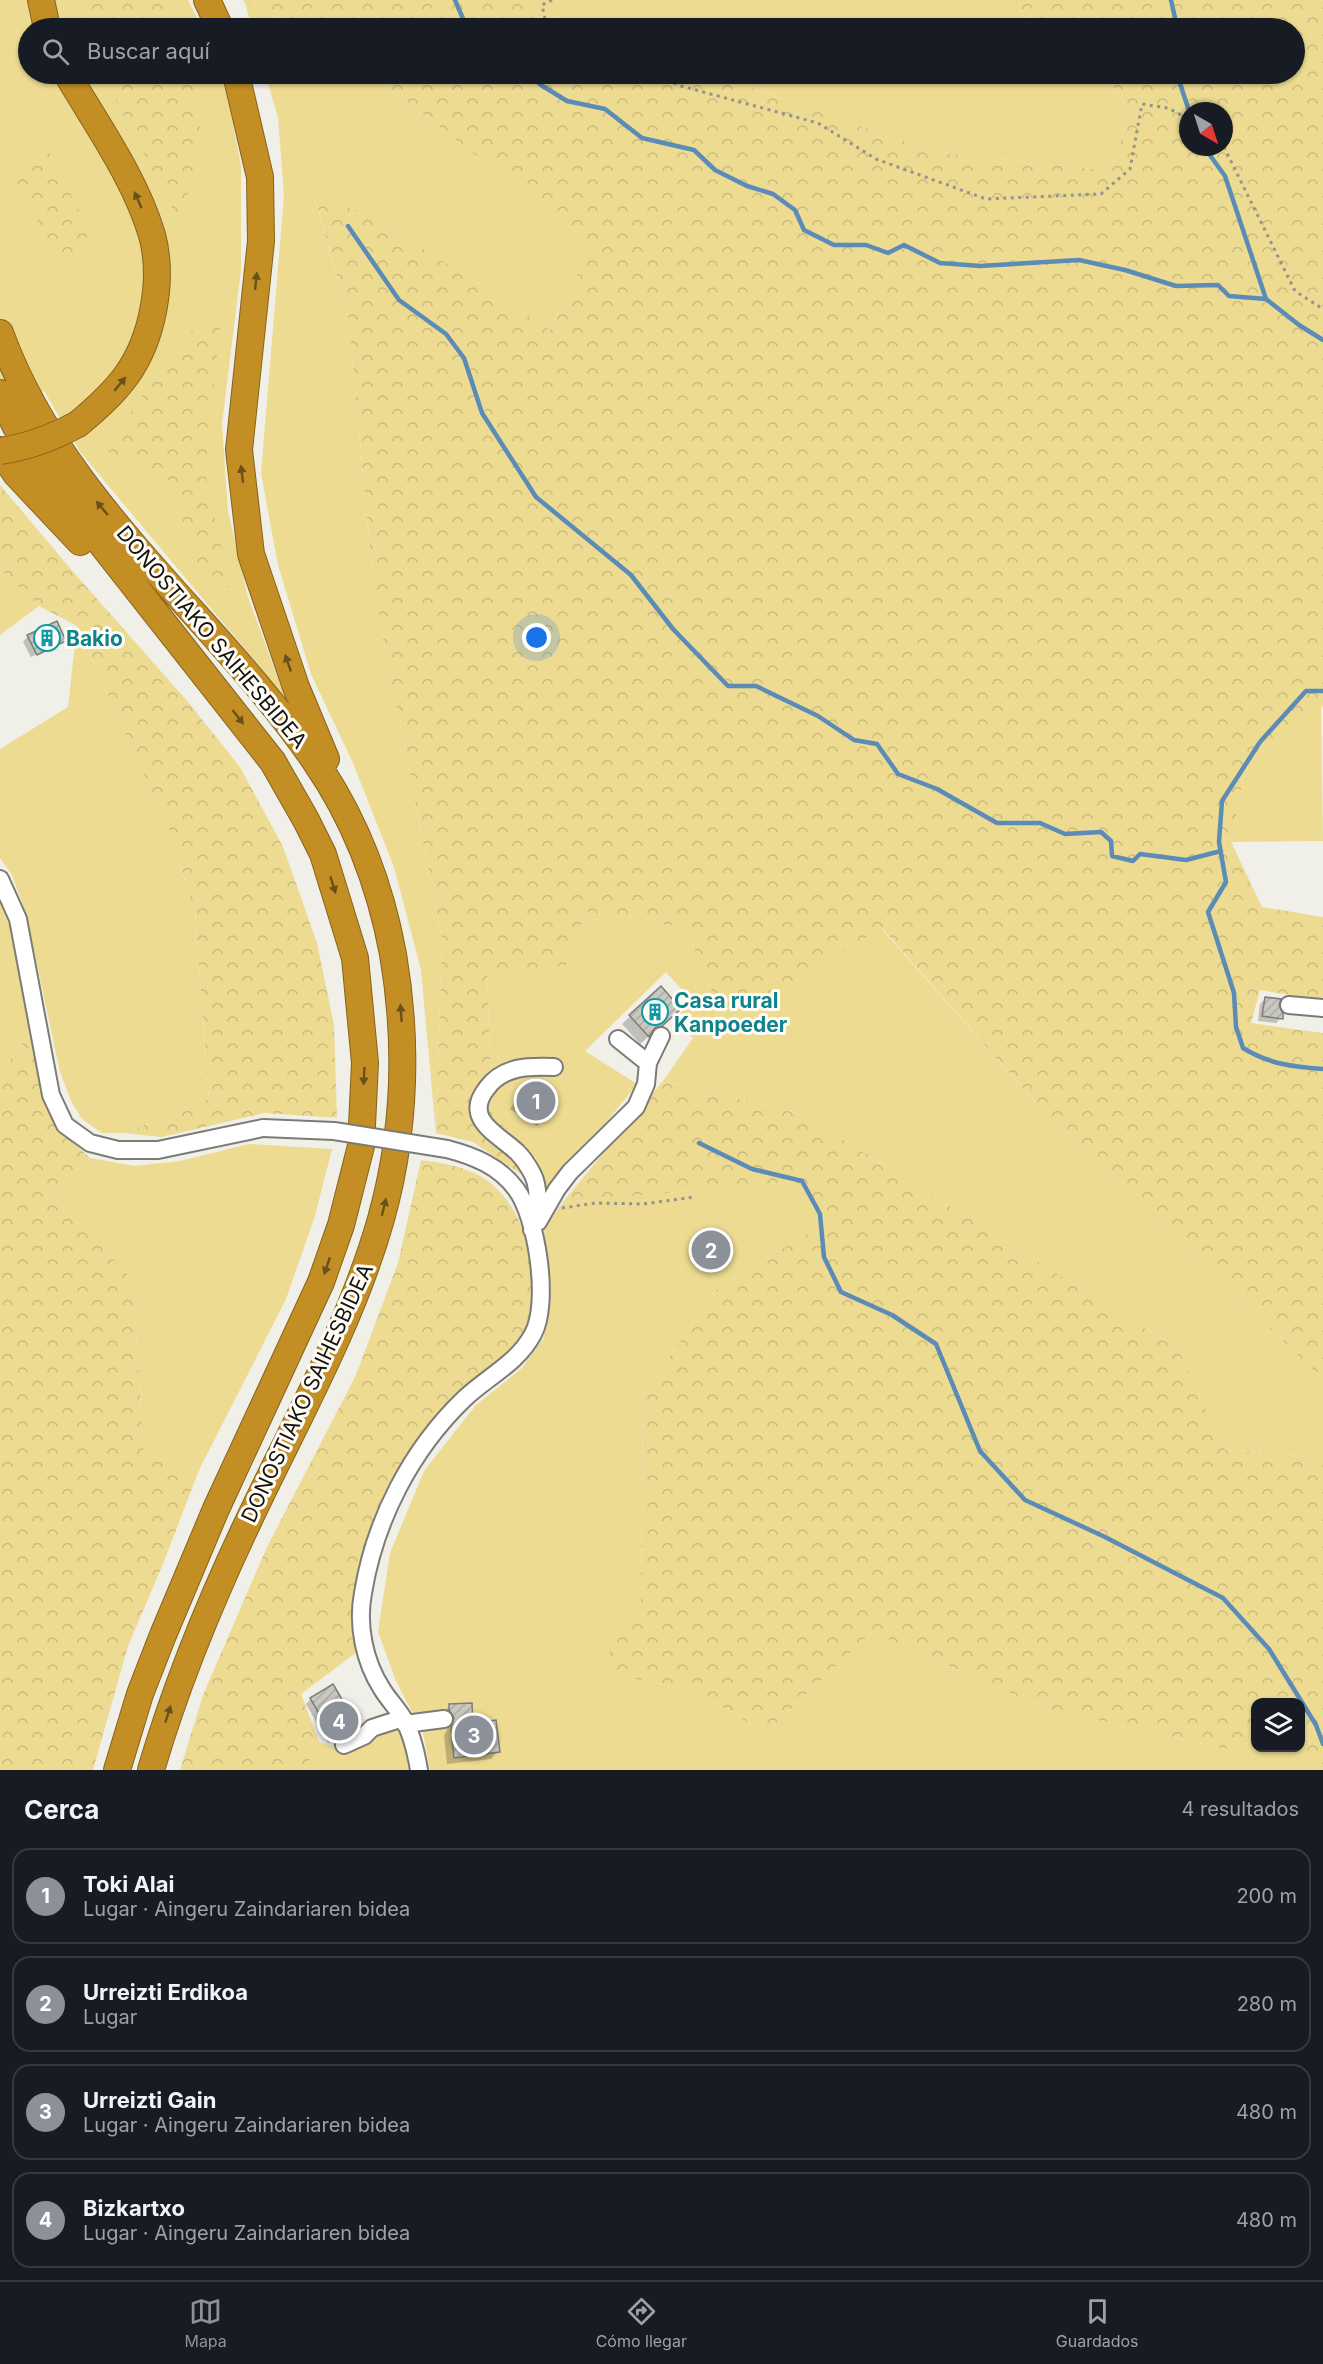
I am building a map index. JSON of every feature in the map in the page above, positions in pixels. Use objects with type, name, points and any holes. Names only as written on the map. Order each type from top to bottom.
[{"type":"highway","points":[[41,0],[46,18]]},
{"type":"highway","points":[[207,0],[215,18]]},
{"type":"highway","points":[[73,84],[124,172],[140,204],[152,237],[157,272],[153,308],[144,343],[127,374],[104,402],[78,424],[48,440],[18,449],[0,451],[16,474],[202,671]]},
{"type":"highway","points":[[238,84],[260,177],[261,241],[239,450],[251,554],[296,687],[349,815]]},
{"type":"highway","name":"DONOSTIAKO SAIHESBIDEA","points":[[0,333],[33,405],[70,465],[114,521],[281,714],[317,764],[349,815],[383,909],[393,953],[400,1009],[403,1079],[396,1148],[390,1183],[370,1255],[355,1296],[246,1526],[191,1651],[170,1707],[151,1770]]},
{"type":"highway","name":"DONOSTIAKO SAIHESBIDEA","points":[[0,393],[16,427],[55,485],[273,762],[323,854],[355,958],[365,1063],[361,1146],[341,1225],[321,1282],[216,1509],[163,1635],[140,1694],[117,1770]]},
{"type":"street","points":[[0,879],[18,919],[51,1095],[65,1125],[90,1143],[118,1150],[158,1150],[263,1128],[334,1131],[447,1149],[475,1157],[498,1170],[517,1190],[537,1249],[541,1282],[541,1310],[535,1332],[520,1354],[498,1374],[466,1396],[446,1417],[410,1466],[396,1489],[386,1514],[362,1594],[361,1627],[368,1657],[381,1688],[404,1721],[416,1749],[419,1770]]},
{"type":"street","points":[[1289,1005],[1323,1008]]},
{"type":"street","points":[[532,1230],[570,1172],[636,1107],[646,1084],[648,1063],[662,1036]]},
{"type":"street","points":[[618,1039],[648,1063]]},
{"type":"street","points":[[532,1230],[538,1203],[535,1177],[518,1154],[495,1137],[484,1124],[478,1110],[481,1095],[489,1084],[503,1072],[528,1066],[554,1067]]},
{"type":"street","points":[[344,1745],[364,1736],[372,1728],[404,1721],[444,1719]]},
{"type":"path","points":[[545,18],[542,5],[552,0]]},
{"type":"path","points":[[676,84],[818,123],[876,159],[986,199],[1101,194],[1130,169],[1142,104],[1168,108],[1179,114]]},
{"type":"path","points":[[1228,156],[1295,291],[1323,309]]},
{"type":"path","points":[[556,1209],[596,1203],[643,1204],[695,1197]]},
{"type":"green space","points":[[0,0],[188,0],[197,18],[18,18],[18,84],[225,84],[241,166],[241,270],[222,424],[228,511],[248,597],[285,697],[81,453],[44,391],[0,418]]},
{"type":"green space","points":[[78,0],[163,0],[171,18],[81,18]]},
{"type":"green space","points":[[243,0],[525,0],[526,7],[557,18],[281,18],[245,3]]},
{"type":"green space","points":[[525,0],[1019,0],[1021,14],[1027,18],[557,18],[526,7]]},
{"type":"green space","points":[[1019,0],[1323,0],[1323,706],[1246,765],[1231,842],[1262,907],[1323,917],[1323,997],[1319,1000],[1260,990],[1251,1023],[1323,1033],[1323,1379],[1049,1118],[882,928],[724,1022],[685,927],[586,912],[566,966],[487,970],[492,1114],[535,1156],[524,1176],[473,1142],[436,1133],[442,939],[374,592],[348,315],[315,198],[370,214],[550,330],[592,244],[383,84],[740,84],[934,152],[1110,171],[1131,112],[1111,84],[1305,84],[1305,18],[1027,18],[1021,14]]},
{"type":"green space","points":[[245,3],[281,18],[249,18]]},
{"type":"green space","points":[[107,84],[194,84],[201,133],[181,225]]},
{"type":"green space","points":[[268,84],[383,84],[592,244],[550,330],[370,214],[315,199],[348,315],[374,592],[442,939],[436,1133],[421,970],[394,867],[353,763],[311,674],[278,565],[261,473],[284,196],[278,117]]},
{"type":"green space","points":[[740,84],[1111,84],[1131,112],[1110,171],[934,152]]},
{"type":"green space","points":[[44,141],[90,233],[63,267],[17,183]]},
{"type":"green space","points":[[220,326],[205,472],[230,588],[198,564],[169,481],[102,449],[192,331]]},
{"type":"green space","points":[[0,485],[188,702],[240,767],[283,847],[317,943],[334,1025],[337,1118],[265,1113],[162,1137],[124,1133],[209,1099],[195,912],[170,832],[77,626],[39,606],[0,570]]},
{"type":"green space","points":[[0,570],[39,606],[0,635]]},
{"type":"green space","points":[[77,626],[170,832],[195,912],[209,1099],[124,1133],[102,1133],[82,1119],[71,1101],[60,1072],[27,917],[12,875],[0,858],[0,749],[68,707]]},
{"type":"green space","points":[[1321,706],[1323,841],[1231,842],[1246,765]]},
{"type":"green space","points":[[0,895],[11,928],[31,1033],[0,1072]]},
{"type":"green space","points":[[586,912],[685,927],[724,1022],[881,928],[1049,1118],[1323,1379],[1323,1458],[1225,1450],[1178,1349],[804,1115],[663,1081],[693,1038],[674,1019],[693,1002],[666,972],[585,1051],[637,1084],[545,1199],[535,1156],[492,1114],[487,969],[566,966]]},
{"type":"green space","points":[[31,1033],[53,1123],[90,1158],[50,1194],[133,1280],[144,1457],[199,1470],[128,1646],[93,1770],[0,1770],[0,1072]]},
{"type":"green space","points":[[663,1081],[804,1115],[1178,1349],[1225,1450],[1323,1458],[1323,1770],[1313,1770],[1305,1752],[1305,1698],[1251,1698],[1251,1741],[1235,1751],[1046,1709],[872,1632],[766,1733],[692,1690],[598,1672],[641,1600],[643,1397],[714,1291],[826,1222],[792,1182],[563,1202]]},
{"type":"green space","points":[[249,1144],[332,1149],[315,1216],[286,1299],[199,1470],[144,1458],[133,1280],[50,1194],[90,1158],[134,1166],[180,1161]]},
{"type":"green space","points":[[421,1160],[475,1173],[499,1191],[512,1208],[523,1229],[534,1275],[529,1320],[515,1349],[448,1405],[372,1533],[357,1582],[354,1623],[357,1652],[301,1694],[319,1742],[304,1770],[180,1770],[203,1695],[267,1547],[356,1375],[398,1263]]},
{"type":"green space","points":[[792,1182],[826,1222],[714,1291],[643,1397],[641,1600],[599,1672],[692,1690],[766,1733],[872,1632],[1046,1709],[1235,1751],[1251,1741],[1251,1752],[1305,1752],[1313,1770],[430,1770],[423,1733],[396,1681],[378,1632],[390,1553],[424,1471],[476,1405],[522,1368],[543,1339],[551,1294],[544,1229],[563,1202]]},
{"type":"green space","points":[[400,1726],[407,1746],[411,1770],[304,1770],[319,1742],[346,1751]]},
{"type":"building","name":"Bakio","points":[[57,621],[66,641],[37,655],[27,635]]},
{"type":"building","name":"Casa rural Kanpoeder","points":[[661,986],[681,1009],[662,1026],[655,1028],[649,1037],[629,1015]]},
{"type":"building","points":[[1265,997],[1281,999],[1279,1005],[1283,1019],[1262,1016]]},
{"type":"building","points":[[528,1081],[557,1099],[543,1122],[514,1103]]},
{"type":"building","points":[[715,1237],[725,1246],[708,1263],[698,1254]]},
{"type":"building","points":[[333,1684],[357,1725],[334,1739],[310,1698]]},
{"type":"building","points":[[472,1703],[473,1723],[496,1720],[500,1752],[454,1758],[451,1727],[454,1718],[449,1710],[449,1704]]},
{"type":"waterway","points":[[455,0],[463,18]]},
{"type":"waterway","points":[[1171,0],[1175,18]]},
{"type":"waterway","points":[[540,84],[567,101],[605,109],[642,138],[694,150],[715,170],[747,186],[773,194],[795,210],[804,230],[834,245],[866,245],[888,253],[904,245],[940,263],[980,266],[1079,260],[1125,270],[1176,286],[1218,285],[1229,296],[1266,299]]},
{"type":"waterway","points":[[1180,84],[1186,102]]},
{"type":"waterway","points":[[1211,156],[1225,176],[1266,299],[1299,325],[1323,340]]},
{"type":"waterway","points":[[348,226],[399,300],[446,334],[464,358],[482,413],[536,497],[631,575],[673,629],[728,686],[756,686],[818,716],[854,740],[877,744],[898,774],[937,789],[997,823],[1040,823],[1065,834],[1101,832],[1111,841],[1112,856],[1133,861],[1140,854],[1186,860],[1221,851]]},
{"type":"waterway","points":[[1323,691],[1306,691],[1260,742],[1222,801],[1219,842],[1226,882],[1208,912],[1234,993],[1236,1027],[1243,1048],[1262,1058],[1282,1064],[1323,1069]]},
{"type":"waterway","points":[[699,1143],[752,1169],[802,1181],[820,1214],[824,1257],[841,1292],[892,1315],[936,1344],[980,1451],[1025,1500],[1105,1537],[1223,1598],[1269,1649],[1316,1725],[1323,1744]]},
{"type":"place","name":"Bakio","points":[[47,638]]},
{"type":"place","name":"Casa rural Kanpoeder","points":[[655,1012]]},
{"type":"place","name":"Toki Alai","points":[[536,1101]]},
{"type":"place","name":"Urreizti Erdikoa","points":[[711,1250]]},
{"type":"place","name":"Bizkartxo","points":[[339,1721]]},
{"type":"place","name":"Urreizti Gain","points":[[474,1735]]}]
